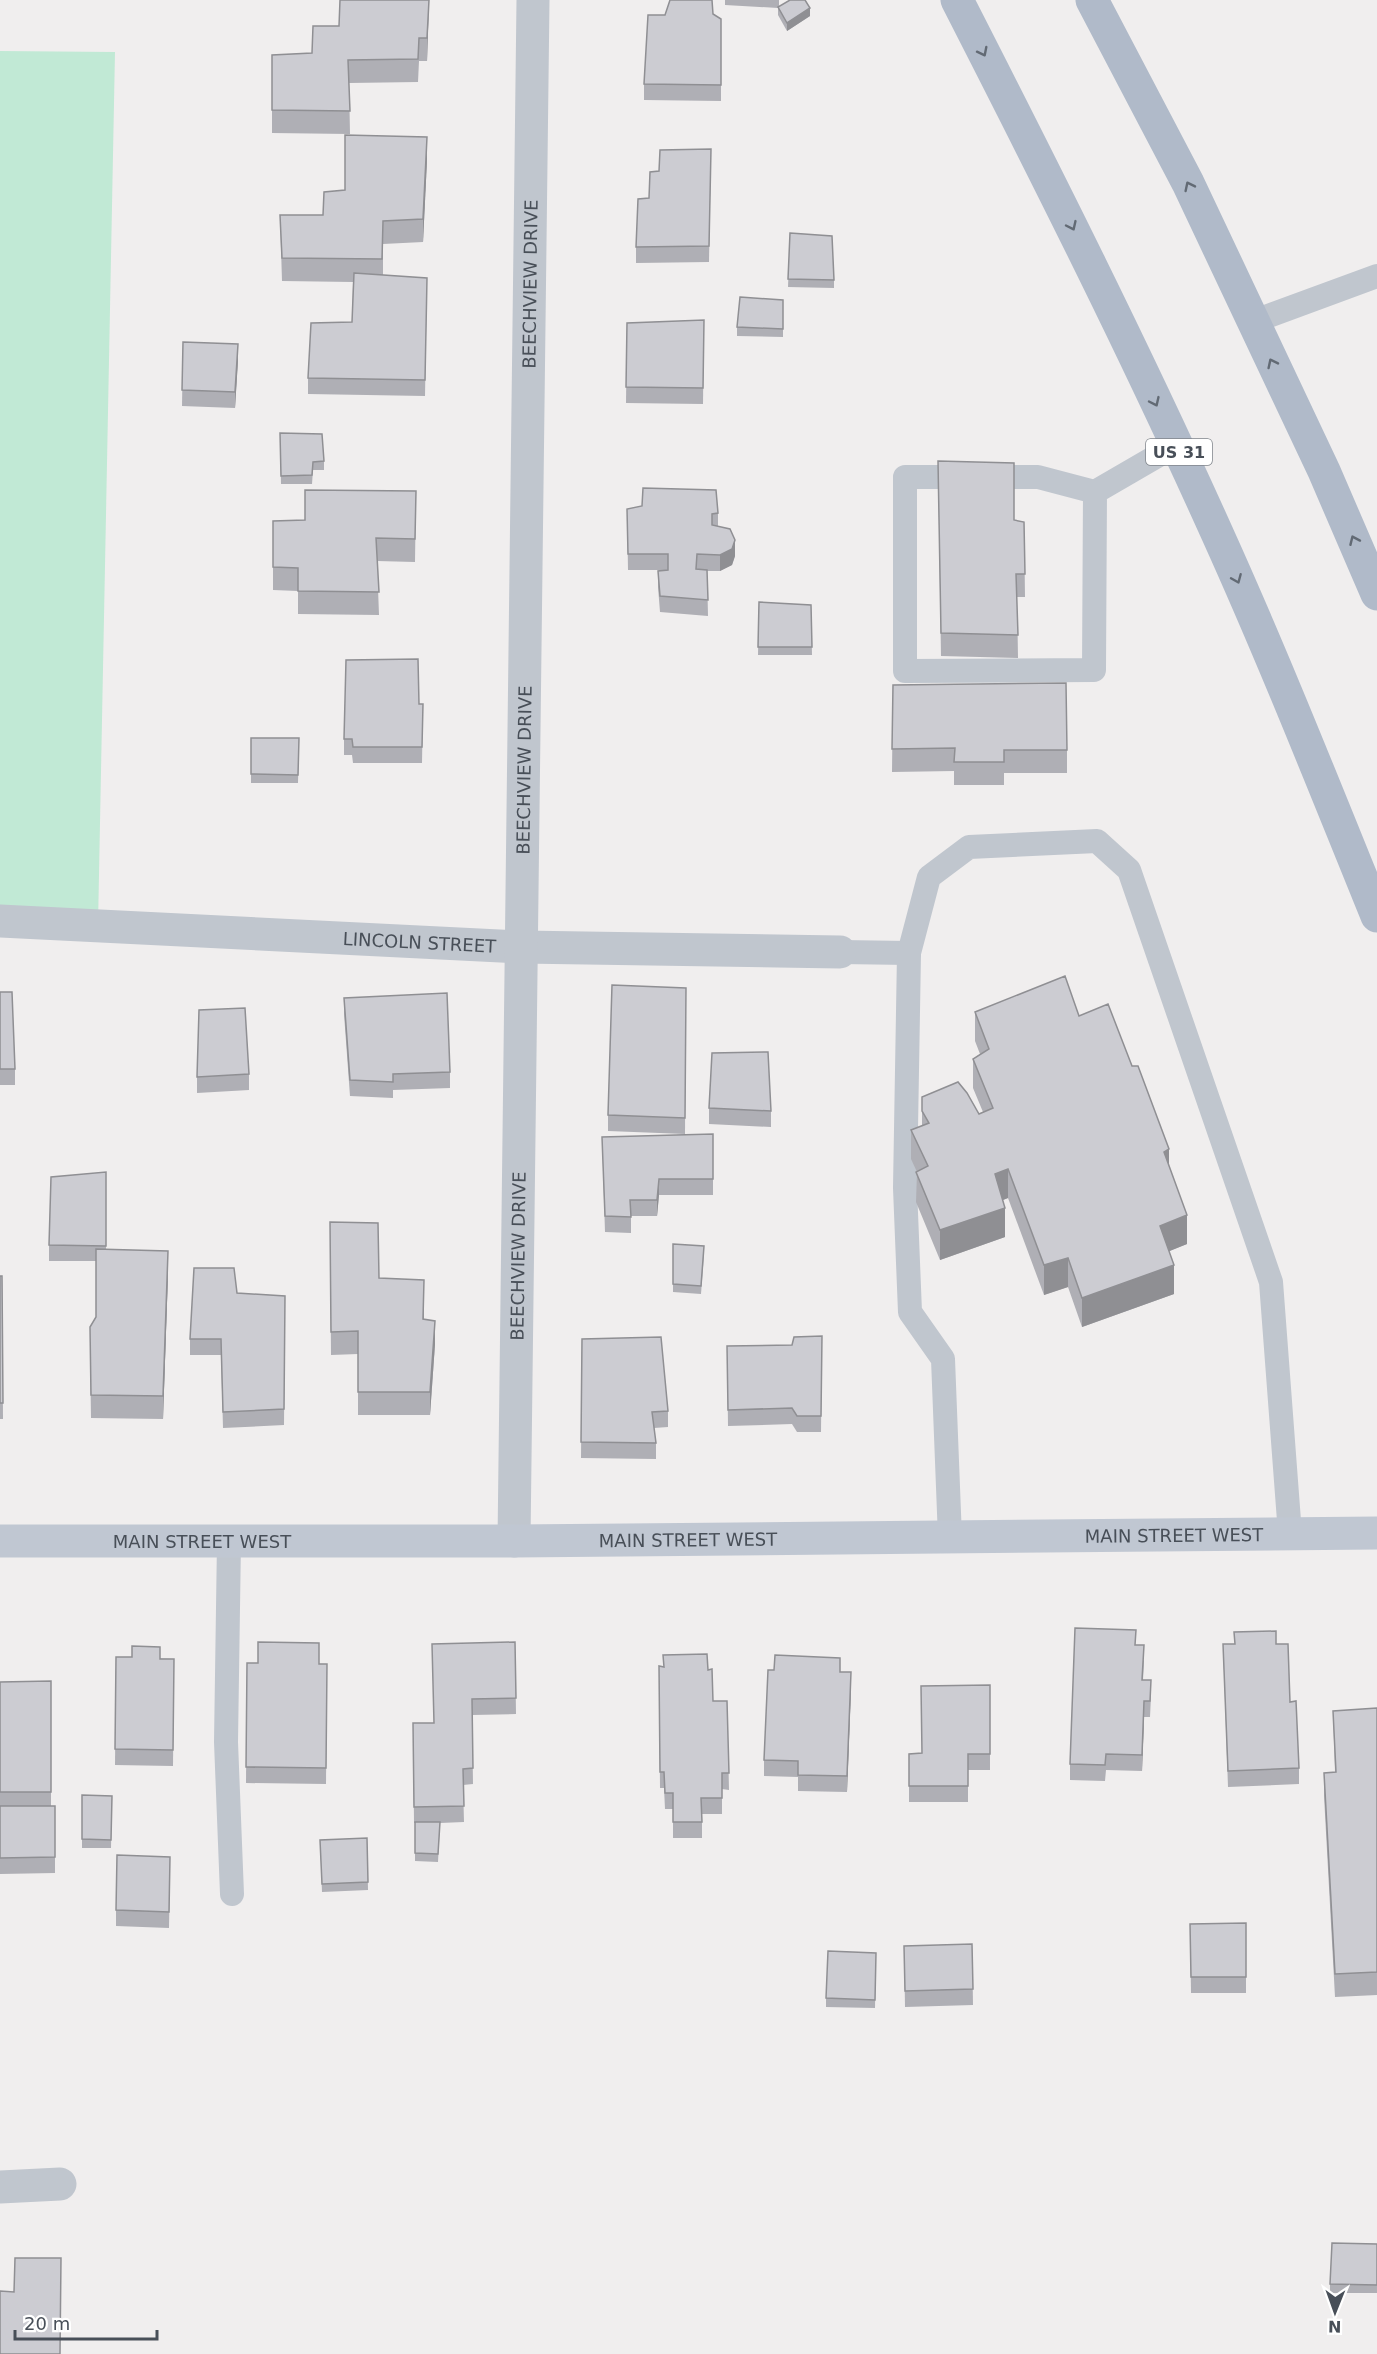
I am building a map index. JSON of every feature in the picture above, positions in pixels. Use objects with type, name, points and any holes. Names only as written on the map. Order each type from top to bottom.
[{"type":"main road","name":"US 31","points":[[957,0],[1066,214],[1218,533],[1286,692],[1377,916]]},
{"type":"main road","points":[[1092,0],[1188,183],[1324,471],[1377,594]]},
{"type":"main road","name":"MAIN STREET WEST","points":[[0,1541],[514,1541],[1377,1533]]},
{"type":"street","name":"BEECHVIEW DRIVE","points":[[514,1541],[533,0]]},
{"type":"street","name":"LINCOLN STREET","points":[[0,921],[521,947],[840,952]]},
{"type":"street","points":[[0,2187],[60,2184]]},
{"type":"lane","points":[[1252,322],[1377,276]]},
{"type":"lane","points":[[1095,492],[1094,670],[905,671],[905,477],[1038,477],[1095,492],[1176,445]]},
{"type":"lane","points":[[950,1538],[943,1359],[910,1312],[904,1188],[909,954],[929,877],[969,847],[1097,841],[1129,870],[1271,1282],[1290,1534]]},
{"type":"lane","points":[[840,952],[909,954]]},
{"type":"lane","points":[[229,1541],[226,1742],[232,1894]]},
{"type":"green space","points":[[0,51],[115,52],[98,926],[0,919]]},
{"type":"building","points":[[340,0],[429,0],[427,38],[419,38],[418,59],[348,60],[350,111],[272,110],[272,55],[312,53],[313,26],[339,26]]},
{"type":"building","points":[[670,0],[712,0],[713,14],[721,19],[721,85],[644,84],[648,15],[665,15]]},
{"type":"building","points":[[790,0],[805,0],[810,8],[787,23],[778,7]]},
{"type":"building","points":[[345,135],[427,137],[423,219],[383,221],[382,259],[282,258],[280,215],[323,215],[324,192],[345,190]]},
{"type":"building","points":[[711,149],[709,246],[636,247],[638,199],[649,198],[650,172],[659,171],[660,150]]},
{"type":"building","points":[[790,233],[832,236],[834,280],[788,279]]},
{"type":"building","points":[[354,273],[427,278],[425,380],[308,378],[311,323],[352,322]]},
{"type":"building","points":[[740,297],[783,300],[783,329],[737,327]]},
{"type":"building","points":[[704,320],[703,388],[626,387],[627,323]]},
{"type":"building","points":[[183,342],[238,344],[235,392],[182,390]]},
{"type":"building","points":[[280,433],[322,434],[324,461],[313,462],[312,475],[281,476]]},
{"type":"building","points":[[938,461],[1014,463],[1014,520],[1024,522],[1025,574],[1016,574],[1018,635],[941,633]]},
{"type":"building","points":[[643,488],[716,490],[718,513],[712,514],[712,525],[730,529],[735,540],[732,549],[720,555],[697,554],[696,569],[707,570],[708,600],[660,596],[658,571],[668,570],[668,554],[628,554],[627,509],[642,506]]},
{"type":"building","points":[[305,490],[416,491],[415,539],[376,538],[379,592],[298,591],[298,568],[273,567],[273,521],[305,520]]},
{"type":"building","points":[[759,602],[811,605],[812,647],[758,647]]},
{"type":"building","points":[[418,659],[419,704],[423,704],[422,747],[353,747],[352,739],[344,739],[346,660]]},
{"type":"building","points":[[1066,683],[1067,750],[1004,750],[1004,762],[954,762],[955,748],[892,749],[893,685]]},
{"type":"building","points":[[251,738],[299,738],[298,775],[251,774]]},
{"type":"building","points":[[1065,976],[1079,1016],[1108,1004],[1132,1066],[1138,1066],[1169,1149],[1164,1152],[1187,1215],[1160,1226],[1174,1265],[1082,1298],[1068,1258],[1044,1265],[1008,1169],[995,1174],[1005,1208],[940,1230],[916,1172],[928,1166],[911,1130],[929,1123],[922,1111],[922,1097],[958,1082],[979,1114],[993,1108],[973,1059],[989,1049],[975,1012]]},
{"type":"building","points":[[612,985],[686,988],[685,1118],[608,1115]]},
{"type":"building","points":[[0,992],[12,992],[15,1069],[0,1069]]},
{"type":"building","points":[[447,993],[450,1072],[393,1074],[393,1082],[350,1080],[344,998]]},
{"type":"building","points":[[245,1008],[249,1074],[197,1077],[199,1010]]},
{"type":"building","points":[[768,1052],[771,1111],[709,1108],[712,1053]]},
{"type":"building","points":[[713,1134],[713,1179],[659,1179],[657,1200],[630,1200],[631,1217],[605,1216],[602,1137]]},
{"type":"building","points":[[106,1172],[106,1246],[49,1245],[51,1177]]},
{"type":"building","points":[[330,1222],[378,1223],[379,1278],[424,1280],[423,1319],[435,1321],[430,1392],[358,1392],[358,1331],[331,1332]]},
{"type":"building","points":[[673,1244],[704,1246],[701,1286],[673,1284]]},
{"type":"building","points":[[96,1249],[168,1251],[163,1396],[91,1395],[90,1327],[96,1317]]},
{"type":"building","points":[[194,1268],[234,1268],[237,1293],[285,1296],[284,1409],[223,1412],[221,1339],[190,1339]]},
{"type":"building","points":[[0,1276],[2,1276],[3,1403],[0,1403]]},
{"type":"building","points":[[822,1336],[821,1416],[797,1416],[792,1408],[728,1410],[727,1346],[792,1345],[794,1337]]},
{"type":"building","points":[[661,1337],[668,1411],[652,1412],[656,1443],[581,1442],[582,1339]]},
{"type":"building","points":[[1075,1628],[1136,1630],[1135,1645],[1144,1645],[1142,1680],[1151,1680],[1150,1701],[1144,1701],[1142,1755],[1106,1754],[1105,1765],[1070,1764]]},
{"type":"building","points":[[1276,1631],[1276,1644],[1288,1644],[1290,1702],[1296,1701],[1299,1768],[1228,1771],[1223,1644],[1235,1644],[1234,1632]]},
{"type":"building","points":[[258,1642],[319,1643],[319,1664],[327,1664],[326,1768],[246,1767],[247,1663],[258,1663]]},
{"type":"building","points":[[515,1642],[516,1698],[472,1699],[473,1768],[463,1769],[464,1806],[414,1807],[413,1723],[434,1723],[432,1644]]},
{"type":"building","points":[[132,1646],[160,1647],[160,1659],[174,1659],[173,1750],[115,1749],[116,1657],[132,1657]]},
{"type":"building","points":[[707,1654],[708,1670],[712,1669],[713,1701],[727,1701],[729,1773],[722,1773],[722,1798],[701,1798],[702,1822],[673,1822],[673,1793],[665,1793],[664,1772],[660,1772],[659,1666],[664,1667],[663,1655]]},
{"type":"building","points":[[775,1655],[840,1658],[840,1672],[851,1672],[847,1776],[798,1775],[798,1761],[764,1760],[768,1670],[774,1670]]},
{"type":"building","points":[[51,1681],[51,1792],[0,1792],[0,1682]]},
{"type":"building","points":[[990,1685],[990,1754],[968,1754],[968,1786],[909,1786],[909,1754],[922,1753],[921,1686]]},
{"type":"building","points":[[1377,1708],[1377,1972],[1335,1974],[1324,1773],[1336,1772],[1333,1711]]},
{"type":"building","points":[[82,1795],[112,1796],[111,1840],[82,1839]]},
{"type":"building","points":[[0,1806],[55,1806],[55,1857],[0,1858]]},
{"type":"building","points":[[415,1822],[440,1822],[438,1854],[415,1853]]},
{"type":"building","points":[[367,1838],[368,1882],[322,1884],[320,1840]]},
{"type":"building","points":[[117,1855],[170,1857],[169,1912],[116,1910]]},
{"type":"building","points":[[1246,1923],[1246,1977],[1191,1977],[1190,1924]]},
{"type":"building","points":[[972,1944],[973,1989],[905,1991],[904,1946]]},
{"type":"building","points":[[828,1951],[876,1953],[875,2000],[826,1998]]},
{"type":"building","points":[[1332,2243],[1377,2244],[1377,2285],[1330,2284]]},
{"type":"building","points":[[15,2258],[61,2258],[60,2354],[0,2354],[0,2291],[14,2292]]}]
